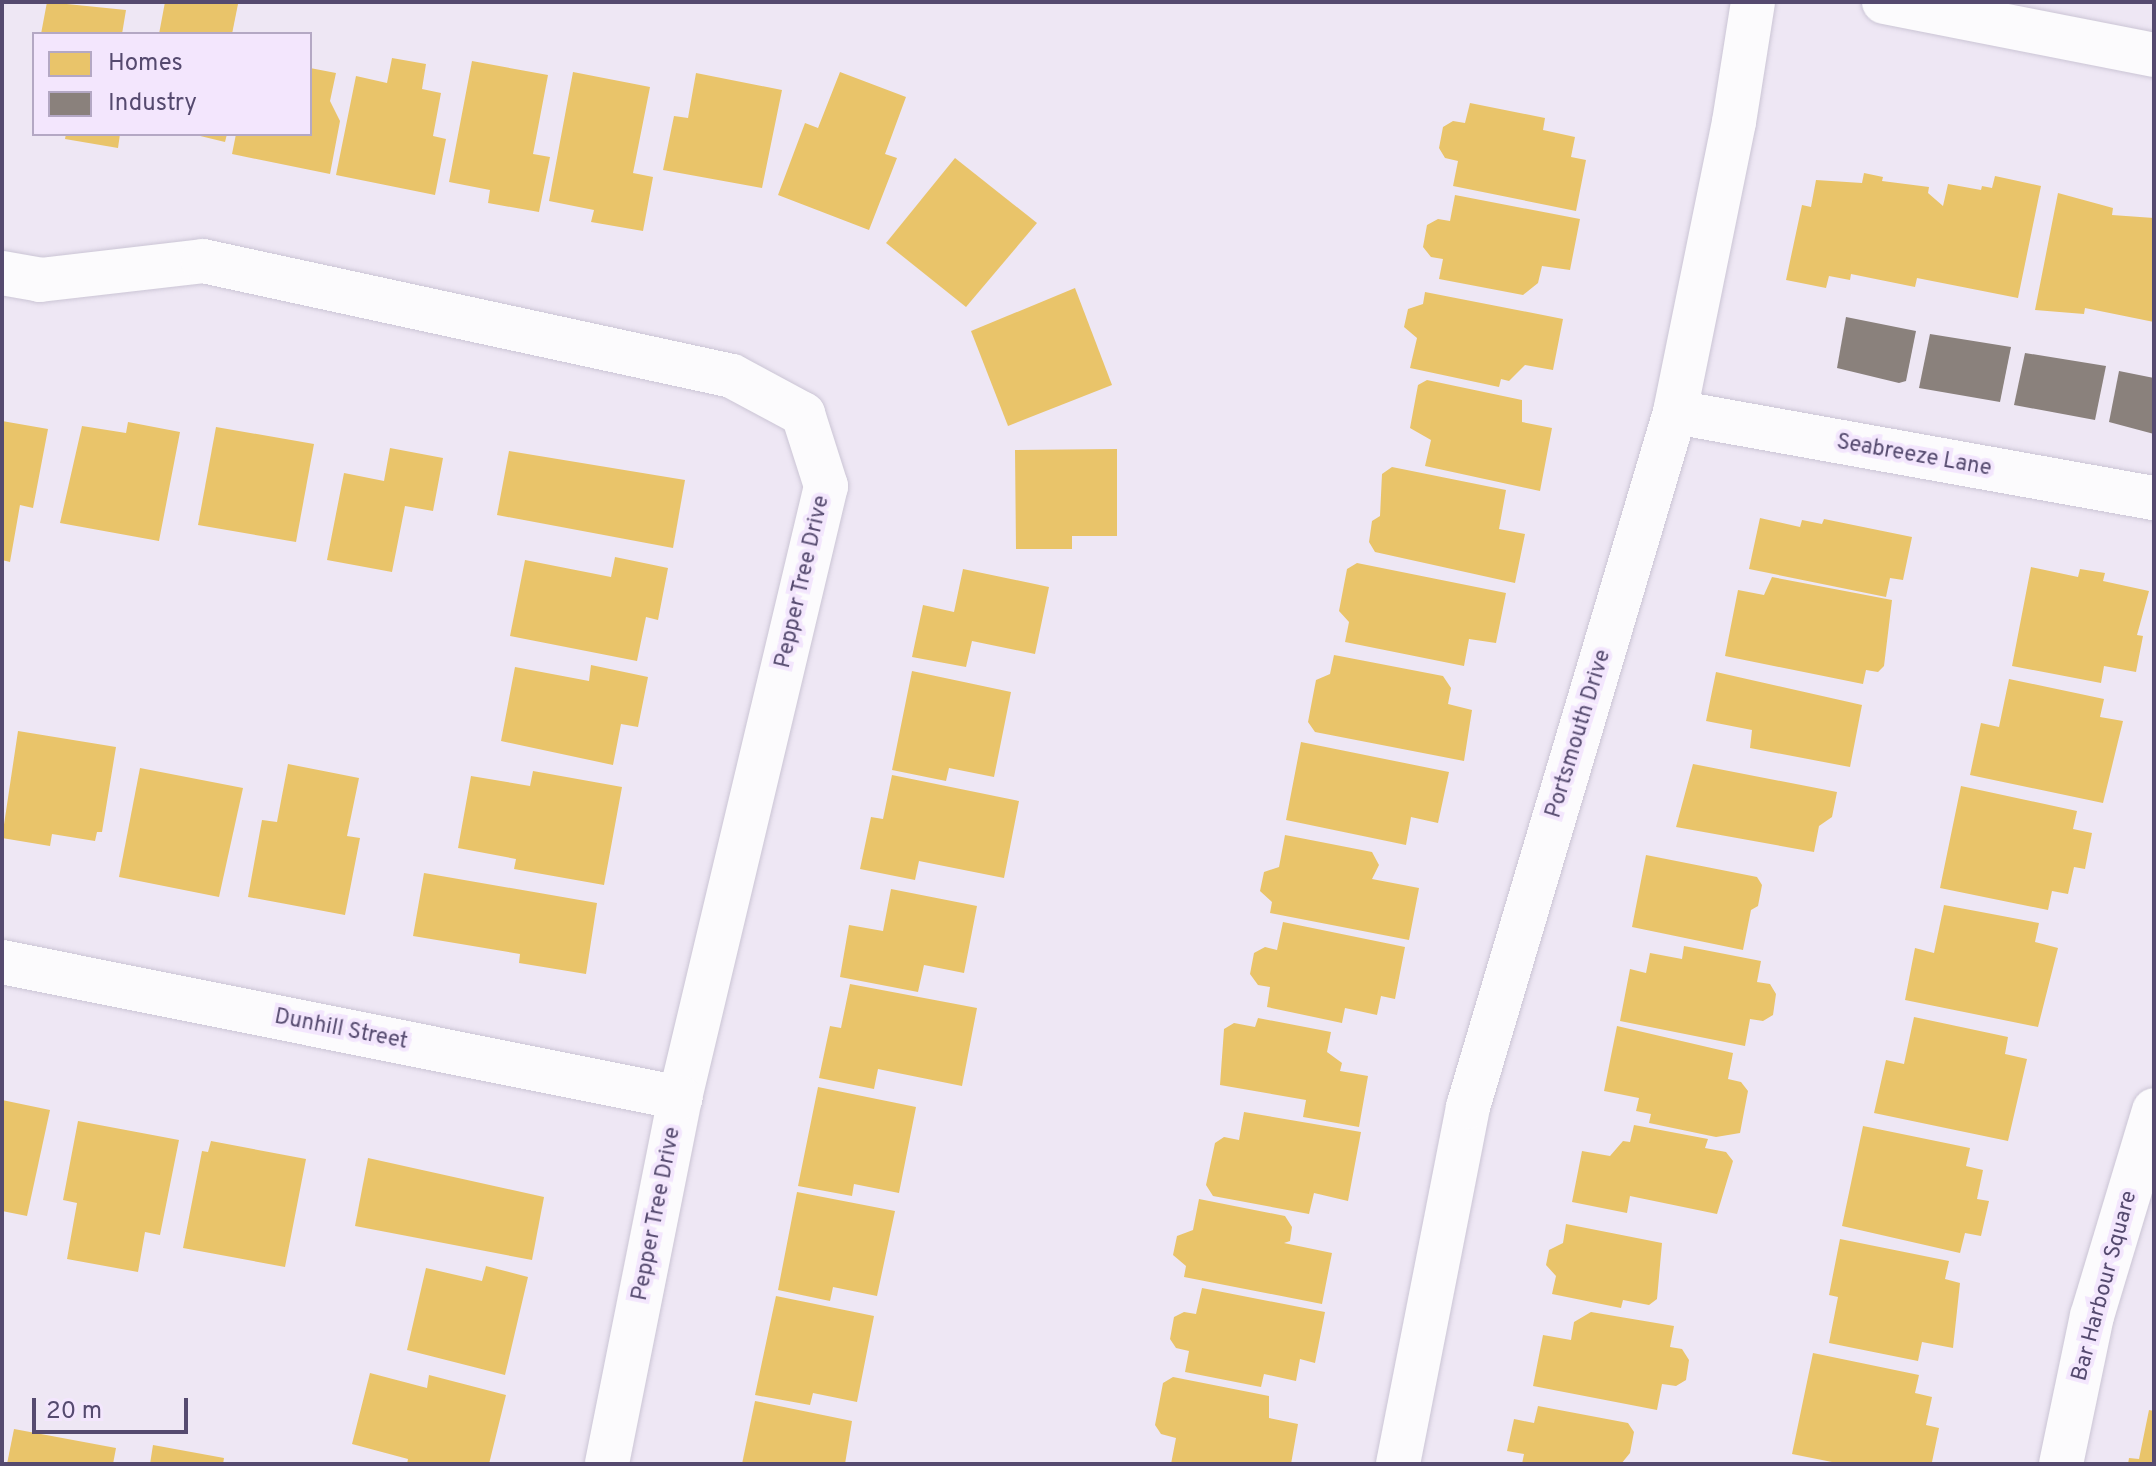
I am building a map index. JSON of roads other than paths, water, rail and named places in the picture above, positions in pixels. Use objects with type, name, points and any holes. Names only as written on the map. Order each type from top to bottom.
[{"type":"street","name":"Portsmouth Drive","points":[[1398,1464],[1468,1107],[1675,412],[1734,122],[1753,2]]},
{"type":"street","points":[[1884,2],[2154,55]]},
{"type":"street","name":"Pepper Tree Drive","points":[[2,273],[40,280],[203,261],[732,376],[803,414],[826,486],[680,1098],[607,1464]]},
{"type":"street","name":"Seabreeze Lane","points":[[1675,412],[2154,498]]},
{"type":"street","name":"Dunhill Street","points":[[2,962],[680,1098]]},
{"type":"street","name":"Bar Harbour Square","points":[[2061,1464],[2092,1316],[2154,1110]]}]
